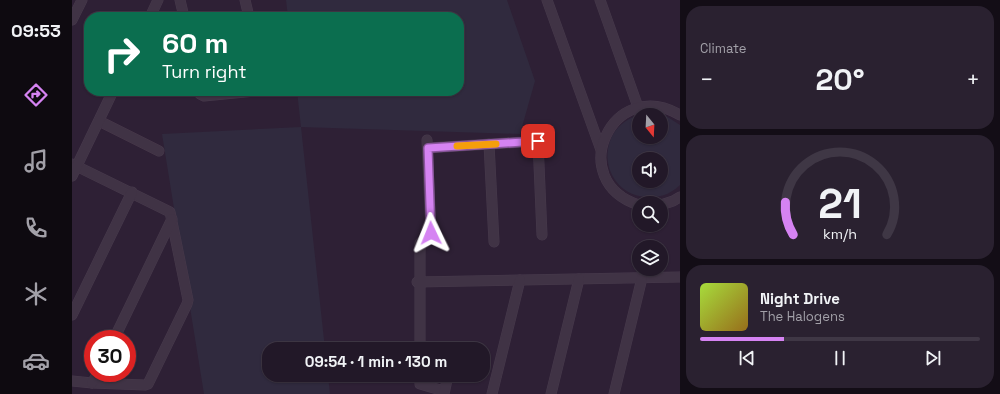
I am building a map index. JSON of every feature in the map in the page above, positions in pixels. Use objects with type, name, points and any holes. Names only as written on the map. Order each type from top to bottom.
[{"type":"street","points":[[72,20],[82,0]]},
{"type":"street","points":[[152,12],[158,0]]},
{"type":"street","points":[[180,0],[183,12]]},
{"type":"street","points":[[245,0],[248,12]]},
{"type":"street","points":[[547,0],[601,150]]},
{"type":"street","points":[[600,0],[638,107]]},
{"type":"street","points":[[72,176],[74,165],[99,121],[111,96]]},
{"type":"street","points":[[632,202],[623,198],[611,186],[603,171],[601,163],[601,150],[604,137],[614,122],[625,113],[638,107],[665,107],[680,115]]},
{"type":"street","points":[[99,121],[159,151]]},
{"type":"street","points":[[420,342],[418,282],[420,243],[431,233],[428,144],[489,144],[538,141],[542,235]]},
{"type":"street","points":[[489,144],[494,242]]},
{"type":"street","points":[[72,381],[92,384],[145,386],[148,384],[188,300],[172,219],[169,211],[74,165]]},
{"type":"street","points":[[72,315],[132,192]]},
{"type":"street","points":[[668,203],[680,197]]},
{"type":"street","points":[[118,330],[172,219]]},
{"type":"street","points":[[418,282],[680,277]]},
{"type":"street","points":[[614,394],[642,278]]},
{"type":"street","points":[[551,394],[579,279]]},
{"type":"street","points":[[492,394],[520,280]]},
{"type":"street","points":[[420,382],[420,384],[444,393],[446,382]]},
{"type":"shaded area","points":[[286,0],[507,0],[535,81],[520,134],[301,127],[298,96],[464,96],[464,12],[287,12]]},
{"type":"shaded area","points":[[668,117],[680,125],[680,185],[671,192],[660,196],[634,194],[620,186],[611,173],[608,158],[609,143],[617,129],[632,118],[632,144],[668,144]]},
{"type":"shaded area","points":[[301,127],[324,342],[262,342],[262,382],[329,382],[330,394],[204,394],[162,134]]},
{"type":"slow traffic","points":[[457,146],[496,144]]},
{"type":"route","points":[[431,233],[428,148],[538,141]]}]
